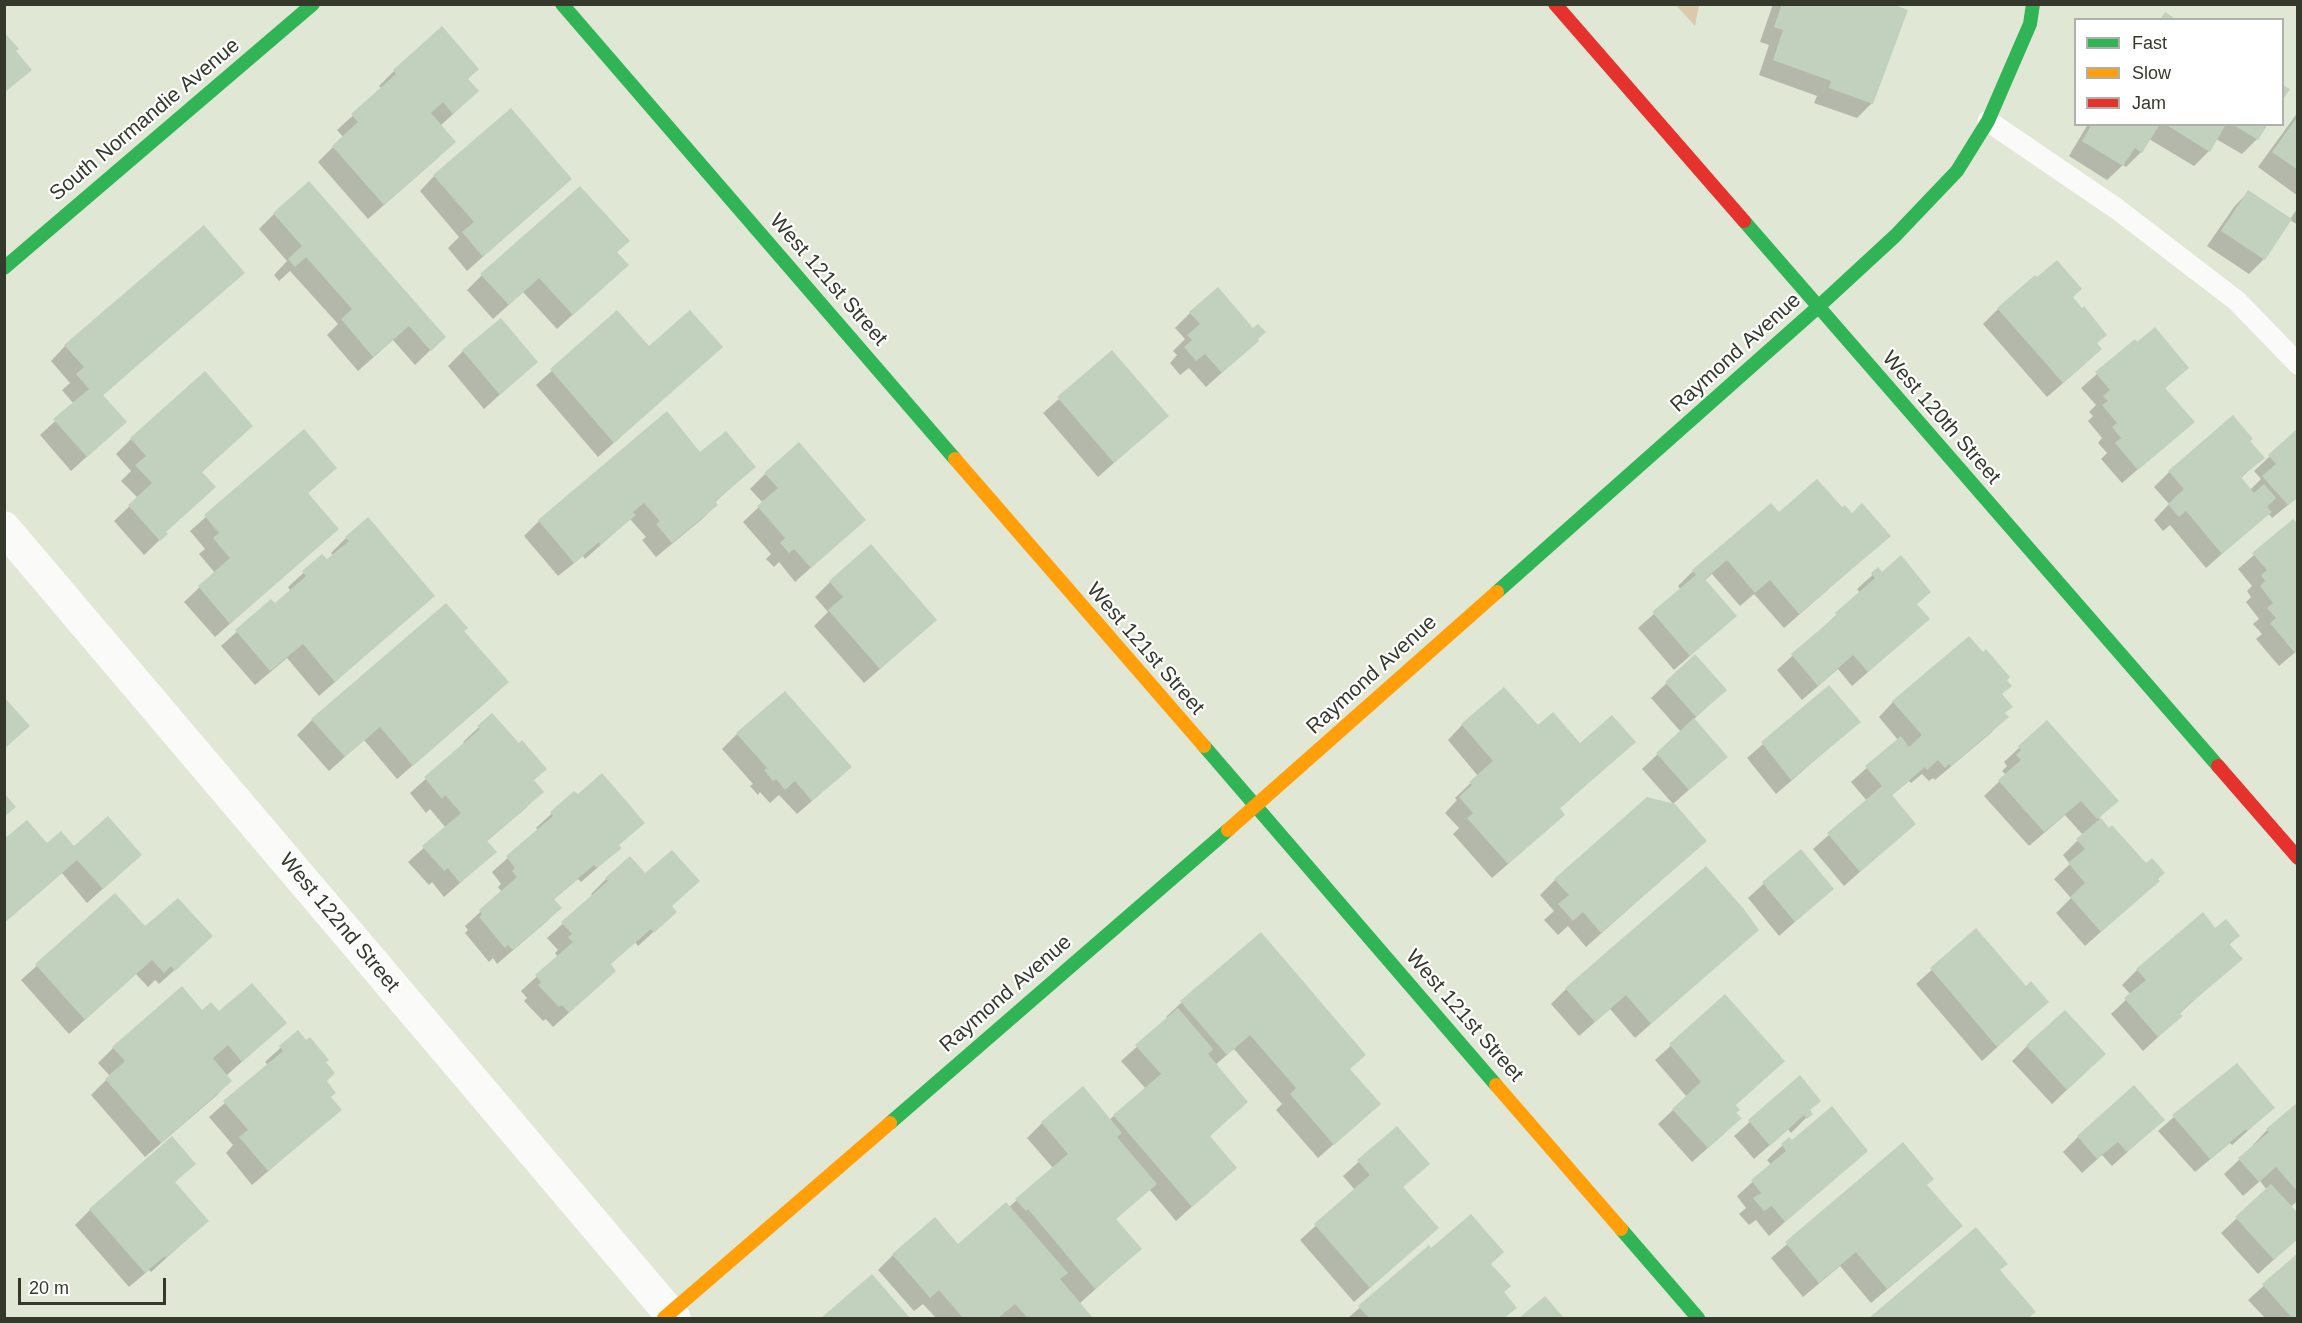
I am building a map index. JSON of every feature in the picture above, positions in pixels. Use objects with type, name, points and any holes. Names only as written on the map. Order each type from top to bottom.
[{"type":"street","name":"South Normandie Avenue","points":[[4,268],[313,4]]},
{"type":"street","name":"West 121st Street","points":[[562,4],[1698,1318]]},
{"type":"street","name":"West 120th Street","points":[[1555,4],[1817,308],[2298,858]]},
{"type":"street","name":"Raymond Avenue","points":[[669,1317],[1255,807],[1895,236],[1957,171],[1988,121],[2030,24],[2033,4]]},
{"type":"street","name":"West 122nd Street","points":[[4,528],[669,1317]]},
{"type":"lane","points":[[1988,121],[2117,209],[2237,301],[2298,364]]},
{"type":"shaded area","points":[[1676,5],[1699,5],[1695,26]]},
{"type":"building","points":[[1782,4],[1892,4],[1908,10],[1873,104],[1829,88],[1831,81],[1773,60],[1783,30],[1774,27]]},
{"type":"building","points":[[2165,12],[2174,18],[2161,18]]},
{"type":"building","points":[[442,26],[479,69],[468,79],[479,91],[453,114],[443,102],[431,113],[456,142],[384,205],[332,146],[358,122],[351,114],[396,74],[393,70]]},
{"type":"building","points":[[4,32],[19,49],[16,51],[32,70],[4,93]]},
{"type":"building","points":[[2284,86],[2290,89],[2284,98]]},
{"type":"building","points":[[511,108],[572,179],[483,257],[462,232],[474,222],[433,175]]},
{"type":"building","points":[[2298,116],[2298,170],[2272,152]]},
{"type":"building","points":[[2091,126],[2159,126],[2142,153],[2135,148],[2123,166],[2082,141]]},
{"type":"building","points":[[2168,126],[2225,126],[2210,152]]},
{"type":"building","points":[[2235,126],[2267,126],[2258,140]]},
{"type":"building","points":[[309,181],[446,337],[431,351],[409,326],[373,357],[341,319],[352,309],[306,257],[295,267],[288,259],[302,246],[273,213]]},
{"type":"building","points":[[580,186],[630,241],[617,252],[629,265],[573,315],[539,278],[509,305],[480,274]]},
{"type":"building","points":[[2248,190],[2292,219],[2265,260],[2221,231]]},
{"type":"building","points":[[204,225],[245,273],[103,395],[127,422],[87,457],[53,419],[89,389],[76,374],[84,367],[64,345]]},
{"type":"building","points":[[2057,260],[2082,289],[2073,297],[2082,308],[2084,306],[2107,335],[2097,343],[2102,349],[2063,383],[1997,308],[2035,275],[2037,277]]},
{"type":"building","points":[[1218,287],[1253,328],[1258,324],[1266,332],[1258,339],[1259,341],[1222,373],[1205,354],[1196,361],[1184,347],[1192,340],[1187,335],[1200,324],[1189,312]]},
{"type":"building","points":[[617,310],[649,346],[690,310],[723,347],[614,443],[550,369]]},
{"type":"building","points":[[501,318],[538,362],[500,395],[462,350]]},
{"type":"building","points":[[2155,327],[2189,368],[2165,388],[2195,422],[2138,470],[2115,443],[2121,438],[2112,427],[2117,423],[2102,405],[2108,401],[2103,396],[2110,390],[2095,372],[2135,339],[2137,342]]},
{"type":"building","points":[[1112,350],[1169,416],[1114,463],[1057,397]]},
{"type":"building","points":[[205,371],[253,426],[202,472],[216,487],[166,532],[168,534],[160,541],[128,505],[152,483],[135,465],[146,456],[130,438]]},
{"type":"building","points":[[667,411],[700,452],[726,431],[756,467],[715,501],[718,505],[672,543],[656,524],[660,521],[644,503],[633,512],[636,515],[574,563],[538,520]]},
{"type":"building","points":[[2233,415],[2253,439],[2250,441],[2265,458],[2241,477],[2254,493],[2264,484],[2276,498],[2267,507],[2272,512],[2222,554],[2186,511],[2179,517],[2168,504],[2184,489],[2168,471]]},
{"type":"building","points":[[2298,428],[2298,497],[2288,505],[2262,476],[2276,464],[2268,455]]},
{"type":"building","points":[[304,429],[337,468],[308,493],[339,529],[230,624],[198,586],[230,558],[213,538],[219,533],[204,515]]},
{"type":"building","points":[[799,442],[866,520],[811,568],[794,549],[789,553],[780,543],[785,538],[757,506],[778,488],[764,473]]},
{"type":"building","points":[[1817,479],[1842,507],[1845,505],[1852,513],[1862,503],[1891,536],[1799,614],[1770,580],[1755,593],[1727,560],[1705,579],[1737,616],[1690,656],[1652,612],[1696,575],[1692,570],[1771,503],[1779,512]]},
{"type":"building","points":[[368,517],[435,596],[335,682],[303,644],[270,671],[235,630],[271,599],[275,603],[306,576],[302,571],[322,554],[327,559],[349,541],[345,537]]},
{"type":"building","points":[[2293,519],[2298,524],[2298,650],[2294,652],[2270,623],[2276,618],[2267,608],[2273,603],[2260,586],[2265,581],[2261,575],[2267,570],[2252,553]]},
{"type":"building","points":[[871,544],[937,620],[880,669],[828,610],[843,597],[829,581]]},
{"type":"building","points":[[1901,555],[1931,592],[1917,604],[1930,619],[1868,672],[1853,655],[1818,686],[1791,654],[1837,615],[1835,613],[1875,578],[1871,573],[1878,567],[1882,572]]},
{"type":"building","points":[[446,603],[468,628],[464,631],[509,682],[413,766],[380,727],[345,757],[311,719]]},
{"type":"building","points":[[1969,636],[1983,652],[1986,649],[2010,677],[2007,680],[2012,686],[2002,694],[2013,707],[2005,713],[2009,717],[1951,766],[1949,764],[1945,768],[1938,760],[1927,770],[1925,767],[1892,795],[1916,824],[1860,872],[1827,833],[1882,786],[1865,766],[1901,736],[1909,747],[1922,735],[1892,701]]},
{"type":"building","points":[[1695,654],[1727,690],[1696,717],[1665,682]]},
{"type":"building","points":[[1829,685],[1861,722],[1791,780],[1761,742]]},
{"type":"building","points":[[1504,687],[1538,725],[1553,712],[1580,743],[1612,715],[1636,742],[1560,808],[1565,815],[1508,864],[1467,818],[1473,813],[1459,797],[1472,785],[1469,782],[1493,761],[1461,724]]},
{"type":"building","points":[[785,691],[852,767],[812,801],[795,781],[785,790],[776,779],[773,781],[764,770],[767,768],[736,733]]},
{"type":"building","points":[[4,697],[30,726],[4,749]]},
{"type":"building","points":[[492,713],[519,743],[522,740],[547,769],[534,780],[544,792],[487,841],[497,852],[460,883],[448,868],[444,871],[422,846],[461,813],[445,795],[442,799],[424,777],[480,729],[477,726]]},
{"type":"building","points":[[1694,718],[1728,757],[1689,790],[1656,753]]},
{"type":"building","points":[[2047,720],[2119,801],[2097,819],[2081,801],[2044,832],[1998,780],[2021,760],[2016,755],[2021,750],[2018,746]]},
{"type":"building","points":[[602,773],[645,823],[619,845],[622,848],[597,868],[594,865],[554,899],[562,908],[513,950],[508,945],[505,948],[479,917],[482,914],[479,910],[517,877],[512,871],[515,868],[506,856],[553,816],[550,812],[574,791],[578,794]]},
{"type":"building","points":[[4,793],[16,807],[4,817]]},
{"type":"building","points":[[1647,797],[1675,804],[1707,841],[1601,933],[1583,912],[1573,921],[1558,904],[1569,895],[1554,879]]},
{"type":"building","points":[[108,816],[142,855],[103,889],[77,860],[4,923],[4,839],[27,820],[47,843],[61,831],[74,846]]},
{"type":"building","points":[[2101,818],[2109,828],[2112,825],[2146,863],[2152,858],[2165,873],[2158,879],[2160,881],[2101,932],[2070,897],[2085,883],[2068,863],[2085,849],[2076,839]]},
{"type":"building","points":[[1801,849],[1834,889],[1795,922],[1762,882]]},
{"type":"building","points":[[672,850],[700,881],[672,906],[677,912],[654,933],[651,929],[611,964],[616,971],[569,1013],[562,1005],[559,1007],[538,985],[541,982],[535,975],[573,942],[568,937],[572,934],[561,922],[608,881],[605,878],[630,856],[645,873]]},
{"type":"building","points":[[1706,866],[1759,930],[1651,1024],[1626,995],[1595,1022],[1565,988]]},
{"type":"building","points":[[115,893],[145,926],[178,898],[213,936],[175,971],[171,966],[164,973],[152,960],[85,1020],[35,964]]},
{"type":"building","points":[[2203,912],[2215,928],[2226,919],[2240,936],[2229,944],[2243,959],[2179,1013],[2183,1016],[2158,1037],[2124,998],[2146,980],[2136,969]]},
{"type":"building","points":[[1976,928],[2026,986],[2031,981],[2049,1002],[1997,1047],[1930,968]]},
{"type":"building","points":[[1261,932],[1366,1055],[1350,1069],[1381,1104],[1334,1145],[1290,1094],[1296,1088],[1250,1035],[1227,1055],[1180,1001]]},
{"type":"building","points":[[252,983],[287,1023],[242,1062],[228,1045],[213,1058],[232,1081],[161,1143],[105,1079],[125,1061],[112,1047],[182,986],[202,1010],[211,1002],[219,1011]]},
{"type":"building","points":[[1725,994],[1785,1061],[1736,1105],[1740,1110],[1736,1113],[1742,1118],[1708,1148],[1672,1109],[1701,1082],[1669,1044]]},
{"type":"building","points":[[1178,1008],[1213,1049],[1208,1054],[1248,1102],[1210,1136],[1237,1168],[1192,1207],[1113,1115],[1161,1074],[1135,1045]]},
{"type":"building","points":[[2065,1010],[2106,1054],[2067,1090],[2026,1045]]},
{"type":"building","points":[[298,1030],[306,1040],[310,1037],[329,1060],[326,1062],[335,1073],[327,1081],[336,1093],[331,1097],[342,1110],[268,1171],[239,1137],[248,1130],[223,1101],[283,1051],[279,1046]]},
{"type":"building","points":[[2237,1063],[2275,1108],[2210,1159],[2172,1115]]},
{"type":"building","points":[[1800,1075],[1821,1101],[1810,1110],[1813,1114],[1807,1119],[1804,1115],[1770,1146],[1748,1120]]},
{"type":"building","points":[[2134,1085],[2165,1120],[2127,1152],[2118,1142],[2097,1159],[2077,1136]]},
{"type":"building","points":[[1083,1086],[1122,1133],[1117,1137],[1157,1184],[1116,1219],[1142,1249],[1095,1289],[1028,1209],[1026,1211],[1015,1199],[1068,1154],[1041,1122]]},
{"type":"building","points":[[2298,1102],[2298,1192],[2276,1167],[2259,1182],[2238,1158],[2269,1132],[2266,1129]]},
{"type":"building","points":[[1832,1106],[1868,1151],[1785,1222],[1772,1206],[1764,1211],[1753,1198],[1761,1193],[1751,1180],[1786,1151],[1781,1144],[1789,1137],[1792,1140]]},
{"type":"building","points":[[1397,1126],[1430,1164],[1403,1187],[1439,1228],[1370,1288],[1314,1224],[1370,1175],[1357,1160]]},
{"type":"building","points":[[172,1136],[196,1164],[175,1182],[209,1221],[145,1273],[89,1209]]},
{"type":"building","points":[[1903,1142],[1934,1179],[1927,1185],[1963,1226],[1887,1289],[1856,1252],[1819,1283],[1785,1242]]},
{"type":"building","points":[[2271,1184],[2298,1213],[2298,1239],[2274,1260],[2235,1217]]},
{"type":"building","points":[[1006,1202],[1068,1273],[1060,1279],[1093,1318],[1028,1318],[1015,1304],[998,1318],[963,1318],[939,1290],[930,1298],[892,1254],[935,1217],[958,1244]]},
{"type":"building","points":[[1471,1214],[1504,1252],[1491,1264],[1511,1286],[1504,1292],[1517,1308],[1504,1318],[1369,1318],[1358,1306],[1429,1245],[1431,1248]]},
{"type":"building","points":[[1976,1227],[2008,1264],[2000,1270],[2036,1312],[2028,1318],[1869,1318]]},
{"type":"building","points":[[2298,1253],[2298,1318],[2292,1318],[2262,1284]]},
{"type":"building","points":[[872,1274],[910,1318],[821,1318]]},
{"type":"building","points":[[1545,1296],[1564,1318],[1519,1318]]},
{"type":"traffic: fast","points":[[4,268],[313,4]]},
{"type":"traffic: fast","points":[[562,4],[955,459]]},
{"type":"traffic: fast","points":[[1497,592],[1817,308],[1895,236],[1957,171],[1988,121],[2030,24],[2033,4]]},
{"type":"traffic: fast","points":[[1744,221],[2218,766]]},
{"type":"traffic: fast","points":[[1204,746],[1496,1085]]},
{"type":"traffic: fast","points":[[890,1123],[1228,830]]},
{"type":"traffic: fast","points":[[1621,1229],[1698,1318]]},
{"type":"traffic: slow","points":[[955,459],[1204,746]]},
{"type":"traffic: slow","points":[[1228,830],[1497,592]]},
{"type":"traffic: slow","points":[[1496,1085],[1621,1229]]},
{"type":"traffic: slow","points":[[664,1318],[890,1123]]},
{"type":"traffic: jam","points":[[1555,4],[1744,221]]},
{"type":"traffic: jam","points":[[2218,766],[2298,858]]}]
